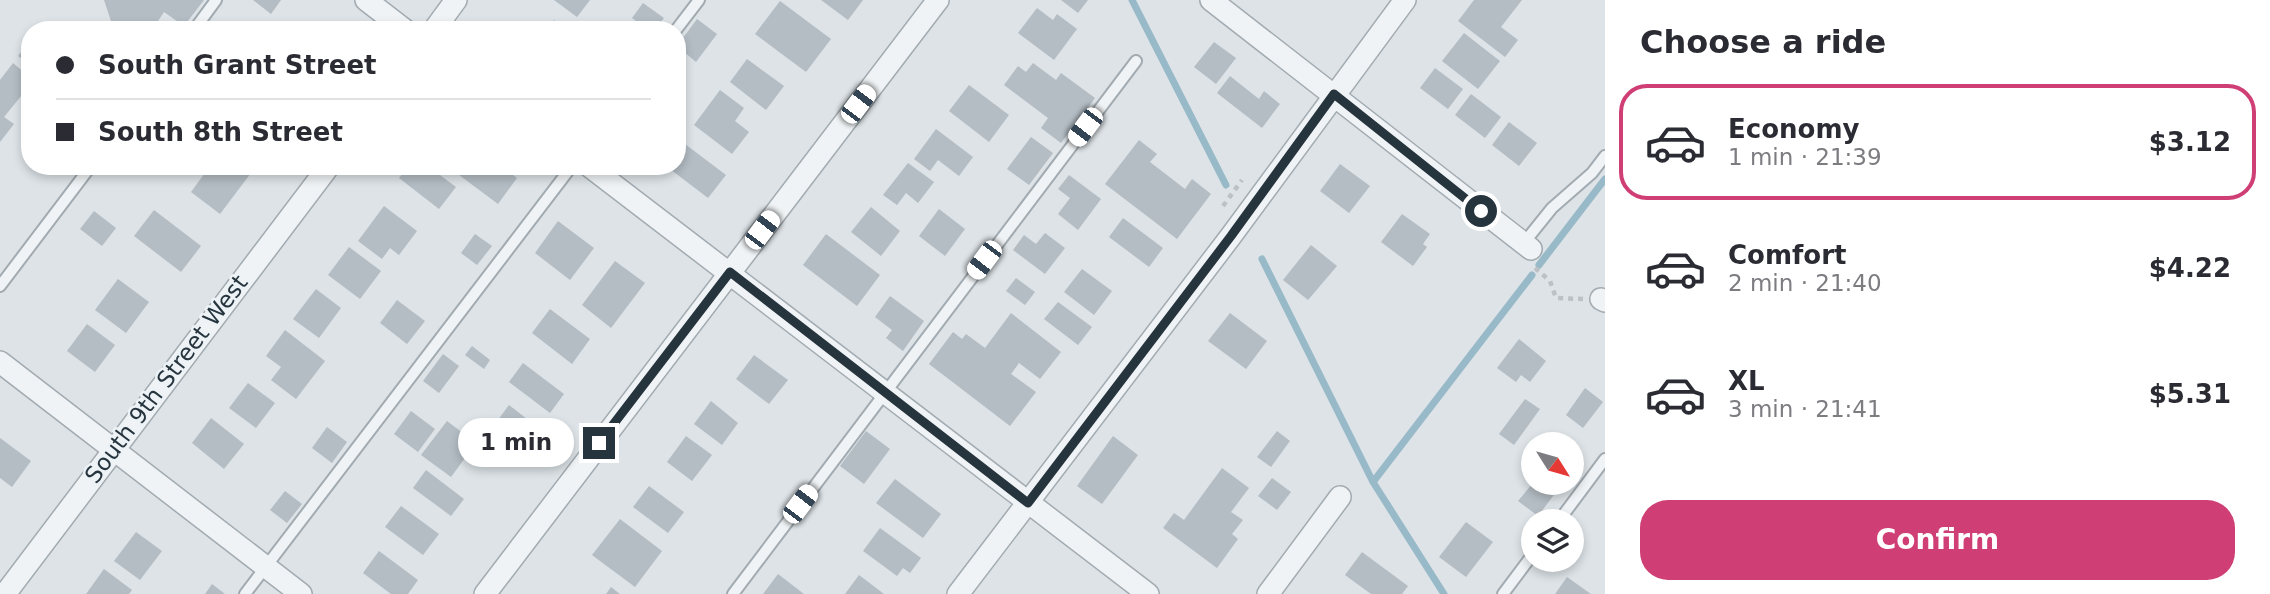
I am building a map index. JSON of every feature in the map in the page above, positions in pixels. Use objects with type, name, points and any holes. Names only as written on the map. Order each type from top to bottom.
[{"type":"street","points":[[366,0],[393,21]]},
{"type":"street","points":[[441,21],[456,0]]},
{"type":"street","points":[[485,594],[937,0]]},
{"type":"street","points":[[1211,0],[1527,247]]},
{"type":"street","points":[[958,594],[1231,236],[1405,0]]},
{"type":"street","name":"South 9th Street West","points":[[5,594],[322,175]]},
{"type":"street","points":[[601,175],[1149,594]]},
{"type":"street","points":[[0,362],[301,594]]},
{"type":"street","points":[[1268,594],[1340,497]]},
{"type":"lane","points":[[201,21],[216,0]]},
{"type":"lane","points":[[683,21],[699,0]]},
{"type":"lane","points":[[733,594],[883,392],[1136,61]]},
{"type":"lane","points":[[1527,247],[1552,208],[1592,173],[1605,156]]},
{"type":"lane","points":[[0,286],[84,175]]},
{"type":"lane","points":[[245,594],[565,175]]},
{"type":"lane","points":[[1568,509],[1605,459]]},
{"type":"lane","points":[[1503,594],[1521,570]]},
{"type":"path","points":[[1527,247],[1530,264],[1550,281],[1556,298],[1603,300]]},
{"type":"building","points":[[104,0],[204,0],[188,21],[177,21],[164,12],[158,21],[111,21]]},
{"type":"building","points":[[253,0],[281,0],[271,14]]},
{"type":"building","points":[[554,0],[590,0],[577,17]]},
{"type":"building","points":[[821,0],[863,0],[848,20]]},
{"type":"building","points":[[1061,0],[1088,0],[1078,13]]},
{"type":"building","points":[[1474,0],[1522,0],[1501,27],[1518,40],[1505,57],[1458,21]]},
{"type":"building","points":[[780,1],[831,39],[806,72],[755,34]]},
{"type":"building","points":[[643,3],[664,18],[662,21],[636,21],[632,18]]},
{"type":"building","points":[[1037,8],[1053,20],[1057,14],[1077,29],[1054,60],[1018,33]]},
{"type":"building","points":[[697,19],[717,34],[696,62],[686,54],[686,34]]},
{"type":"building","points":[[1464,33],[1500,61],[1478,89],[1442,61]]},
{"type":"building","points":[[1214,42],[1236,58],[1216,84],[1194,67]]},
{"type":"building","points":[[747,59],[784,86],[766,110],[730,82]]},
{"type":"building","points":[[13,63],[21,70],[21,96],[4,117],[14,124],[0,142],[0,80]]},
{"type":"building","points":[[1033,63],[1056,80],[1061,73],[1095,98],[1061,143],[1041,128],[1048,118],[1004,85],[1018,66],[1026,72]]},
{"type":"building","points":[[1435,68],[1463,89],[1448,109],[1420,88]]},
{"type":"building","points":[[1230,76],[1259,99],[1264,91],[1280,104],[1262,128],[1217,93]]},
{"type":"building","points":[[969,85],[1009,115],[989,142],[949,111]]},
{"type":"building","points":[[720,90],[744,108],[735,121],[749,132],[732,154],[694,125]]},
{"type":"building","points":[[1471,94],[1501,117],[1485,138],[1455,115]]},
{"type":"building","points":[[1509,122],[1537,143],[1519,166],[1492,145]]},
{"type":"building","points":[[936,129],[973,157],[959,176],[938,160],[930,171],[914,159]]},
{"type":"building","points":[[1031,137],[1053,153],[1029,185],[1007,169]]},
{"type":"building","points":[[1139,140],[1157,154],[1150,162],[1185,189],[1192,179],[1211,194],[1177,239],[1105,184]]},
{"type":"building","points":[[686,145],[726,175],[708,198],[678,175],[686,175]]},
{"type":"building","points":[[908,163],[934,182],[918,203],[906,193],[897,205],[883,195]]},
{"type":"building","points":[[1340,164],[1370,186],[1349,213],[1320,191]]},
{"type":"building","points":[[203,175],[249,175],[220,214],[191,192]]},
{"type":"building","points":[[401,175],[440,175],[456,187],[439,209],[399,178]]},
{"type":"building","points":[[459,175],[513,175],[517,178],[498,204]]},
{"type":"building","points":[[1069,175],[1101,199],[1078,230],[1058,214],[1070,198],[1058,189]]},
{"type":"building","points":[[384,206],[417,231],[399,255],[390,248],[382,259],[358,241]]},
{"type":"building","points":[[871,207],[900,231],[881,256],[851,232]]},
{"type":"building","points":[[939,209],[965,229],[945,256],[919,236]]},
{"type":"building","points":[[154,210],[201,246],[181,272],[134,236]]},
{"type":"building","points":[[94,211],[116,228],[102,246],[80,229]]},
{"type":"building","points":[[1402,214],[1430,234],[1423,244],[1427,247],[1413,266],[1381,242]]},
{"type":"building","points":[[1123,218],[1163,248],[1149,267],[1109,237]]},
{"type":"building","points":[[558,221],[594,248],[570,280],[535,253]]},
{"type":"building","points":[[1045,233],[1065,248],[1045,274],[1013,250],[1024,235],[1036,244]]},
{"type":"building","points":[[475,234],[492,246],[477,265],[461,253]]},
{"type":"building","points":[[826,234],[880,275],[857,306],[803,265]]},
{"type":"building","points":[[1311,245],[1337,266],[1308,300],[1283,280]]},
{"type":"building","points":[[349,247],[381,271],[360,299],[328,275]]},
{"type":"building","points":[[615,261],[645,283],[611,328],[582,305]]},
{"type":"building","points":[[1082,269],[1112,291],[1094,315],[1064,292]]},
{"type":"building","points":[[1016,278],[1035,292],[1025,305],[1006,291]]},
{"type":"building","points":[[118,279],[149,302],[126,333],[95,310]]},
{"type":"building","points":[[316,289],[341,308],[319,338],[293,319]]},
{"type":"building","points":[[890,296],[924,321],[903,351],[886,338],[892,330],[875,317]]},
{"type":"building","points":[[397,300],[425,321],[407,344],[380,323]]},
{"type":"building","points":[[1058,302],[1092,327],[1078,345],[1044,319]]},
{"type":"building","points":[[550,309],[590,339],[572,364],[532,333]]},
{"type":"building","points":[[1011,313],[1061,352],[1040,379],[1019,363],[1011,374],[1036,392],[1010,426],[929,364],[953,332],[962,339],[966,334],[985,348]]},
{"type":"building","points":[[1230,313],[1267,341],[1246,369],[1208,341]]},
{"type":"building","points":[[87,324],[115,345],[95,372],[67,351]]},
{"type":"building","points":[[285,330],[325,361],[296,399],[271,380],[281,367],[266,356]]},
{"type":"building","points":[[1519,339],[1546,361],[1530,382],[1521,375],[1516,382],[1497,368]]},
{"type":"building","points":[[472,346],[490,360],[484,369],[465,355]]},
{"type":"building","points":[[443,354],[459,366],[439,393],[423,381]]},
{"type":"building","points":[[754,355],[788,380],[769,404],[736,379]]},
{"type":"building","points":[[523,363],[564,394],[550,413],[509,382]]},
{"type":"building","points":[[248,383],[275,403],[256,428],[229,408]]},
{"type":"building","points":[[1585,388],[1603,402],[1583,428],[1566,415]]},
{"type":"building","points":[[1525,399],[1540,409],[1514,445],[1499,434]]},
{"type":"building","points":[[711,401],[738,423],[722,445],[694,424]]},
{"type":"building","points":[[509,405],[536,426],[513,456],[486,436]]},
{"type":"building","points":[[411,411],[435,429],[418,452],[394,434]]},
{"type":"building","points":[[211,418],[244,444],[224,469],[192,443]]},
{"type":"building","points":[[447,421],[476,443],[451,477],[421,455]]},
{"type":"building","points":[[327,427],[347,442],[332,463],[312,448]]},
{"type":"building","points":[[866,431],[890,449],[864,484],[840,466]]},
{"type":"building","points":[[1277,431],[1290,441],[1271,467],[1257,457]]},
{"type":"building","points":[[686,436],[712,455],[692,481],[667,462]]},
{"type":"building","points":[[1113,436],[1138,455],[1102,504],[1077,486]]},
{"type":"building","points":[[0,438],[31,461],[12,487],[0,478]]},
{"type":"building","points":[[1222,468],[1249,488],[1231,512],[1243,520],[1232,534],[1238,539],[1217,568],[1163,528],[1174,513],[1184,520]]},
{"type":"building","points":[[426,470],[464,499],[451,516],[413,488]]},
{"type":"building","points":[[1272,478],[1291,492],[1277,510],[1258,496]]},
{"type":"building","points":[[895,479],[941,514],[923,538],[876,503]]},
{"type":"building","points":[[649,486],[684,512],[668,533],[633,507]]},
{"type":"building","points":[[285,491],[302,504],[287,523],[270,510]]},
{"type":"building","points":[[1523,495],[1554,495],[1543,509],[1529,509],[1518,501]]},
{"type":"building","points":[[401,506],[439,534],[423,555],[385,527]]},
{"type":"building","points":[[620,519],[662,551],[635,587],[592,555]]},
{"type":"building","points":[[1466,522],[1493,542],[1466,577],[1439,557]]},
{"type":"building","points":[[880,528],[921,558],[910,573],[903,568],[897,576],[863,551]]},
{"type":"building","points":[[136,532],[162,551],[140,580],[114,561]]},
{"type":"building","points":[[379,551],[418,580],[408,594],[391,594],[363,573]]},
{"type":"building","points":[[1362,552],[1408,586],[1402,594],[1371,594],[1345,575]]},
{"type":"building","points":[[104,569],[132,590],[129,594],[86,594]]},
{"type":"building","points":[[778,574],[804,594],[763,594]]},
{"type":"building","points":[[859,575],[884,594],[845,594]]},
{"type":"building","points":[[1567,577],[1591,594],[1555,594]]},
{"type":"building","points":[[212,584],[225,594],[205,594]]},
{"type":"building","points":[[611,587],[620,594],[606,594]]},
{"type":"waterway","points":[[1132,0],[1226,185]]},
{"type":"waterway","points":[[1539,265],[1605,179]]},
{"type":"waterway","points":[[1262,259],[1373,482],[1444,594]]},
{"type":"waterway","points":[[1373,482],[1532,275]]},
{"type":"route","points":[[599,443],[730,272],[1028,503],[1231,236],[1334,94],[1481,211]]}]
